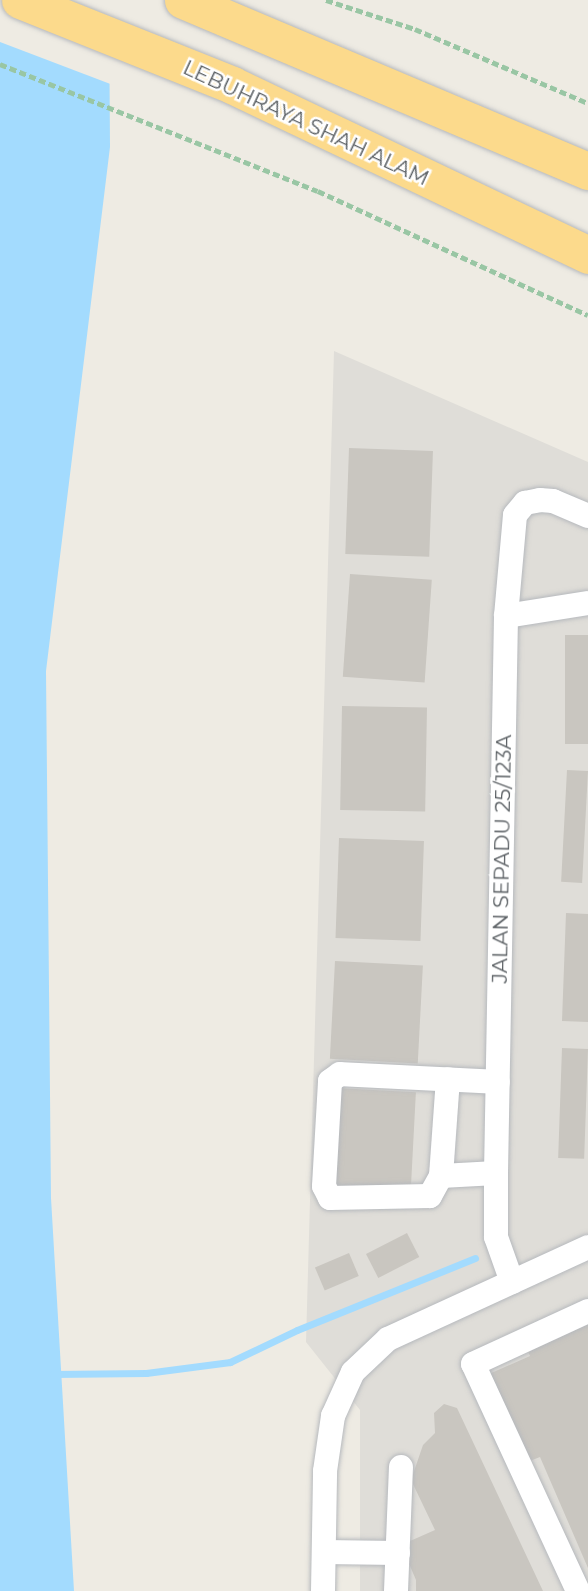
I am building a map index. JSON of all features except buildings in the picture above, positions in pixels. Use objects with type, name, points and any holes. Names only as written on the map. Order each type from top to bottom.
[{"type":"highway","name":"LEBUHRAYA SHAH ALAM","points":[[20,0],[232,85],[588,255]]},
{"type":"highway","points":[[183,0],[267,33],[588,171]]},
{"type":"street","name":"JALAN SEPADU 25/123A","points":[[512,1282],[496,1237],[496,1173],[506,616],[515,515],[525,503],[540,499],[553,501],[588,516]]},
{"type":"street","points":[[506,616],[588,603]]},
{"type":"street","points":[[448,1079],[441,1176],[430,1196],[330,1198],[324,1185],[330,1081],[344,1073],[448,1079],[498,1082]]},
{"type":"street","points":[[441,1176],[496,1173]]},
{"type":"street","points":[[323,1591],[325,1471],[333,1416],[353,1372],[388,1339],[588,1247]]},
{"type":"street","points":[[578,1591],[473,1364],[588,1311]]},
{"type":"street","points":[[396,1591],[401,1467]]},
{"type":"street","points":[[324,1552],[398,1553]]},
{"type":"path","points":[[326,0],[415,29],[588,103]]},
{"type":"path","points":[[0,64],[318,191],[588,315]]},
{"type":"shaded area","points":[[334,351],[588,462],[588,1591],[360,1591],[360,1410],[306,1342]]},
{"type":"water","points":[[0,0],[109,0],[110,147],[46,671],[51,1198],[74,1591],[0,1591]]},
{"type":"pier","points":[[0,0],[113,0],[113,85],[0,42]]},
{"type":"waterway","points":[[53,1374],[146,1373],[230,1362],[297,1330],[475,1258]]}]
